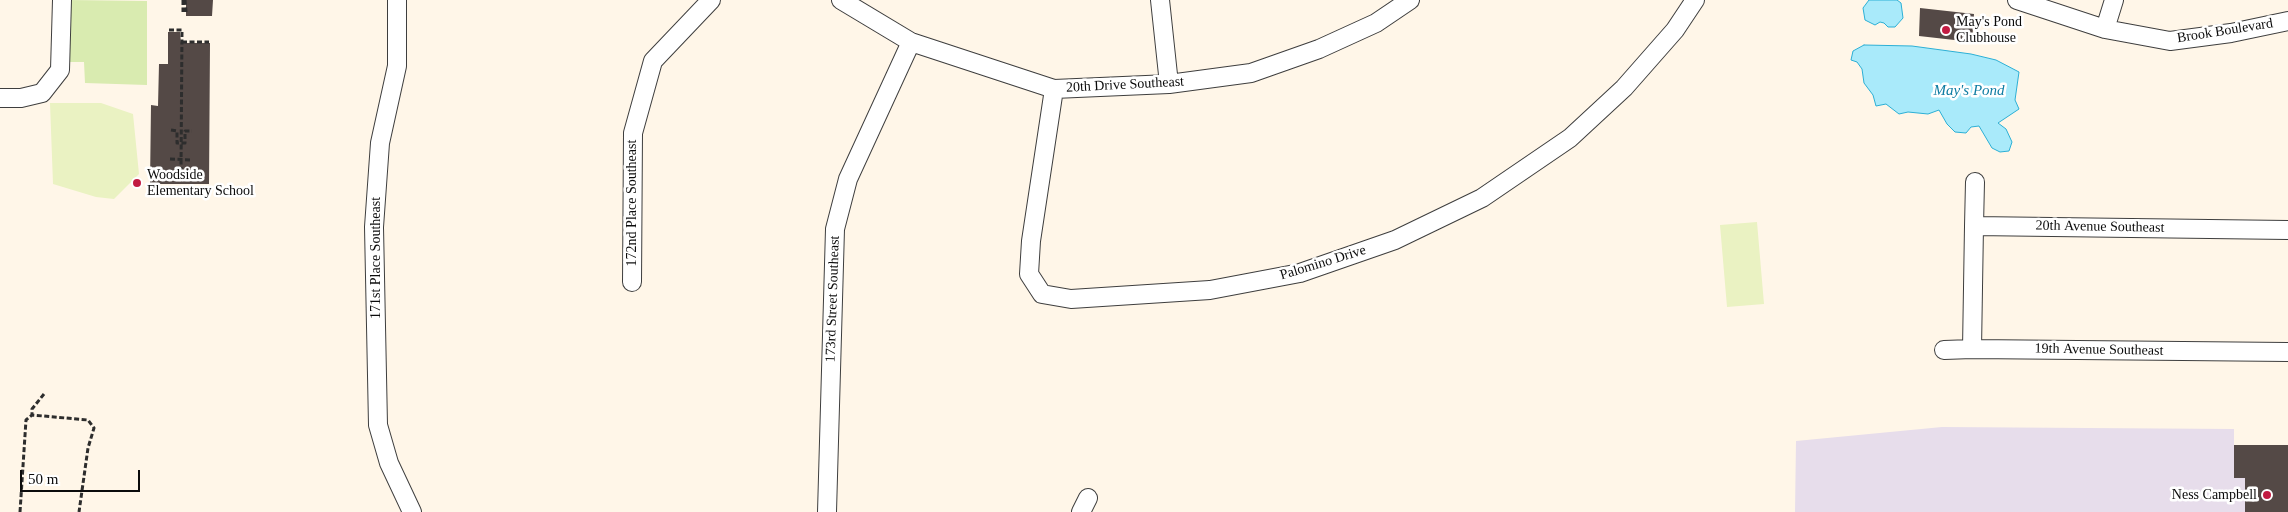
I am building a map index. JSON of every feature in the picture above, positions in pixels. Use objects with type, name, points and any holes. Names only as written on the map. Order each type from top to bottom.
[{"type":"street","points":[[0,98],[21,98],[42,93],[60,70],[62,0]]},
{"type":"street","name":"171st Place Southeast","points":[[398,0],[397,66],[380,143],[374,227],[378,425],[389,463],[412,512]]},
{"type":"street","name":"172nd Place Southeast","points":[[632,282],[633,133],[653,61],[711,0]]},
{"type":"street","name":"20th Drive Southeast","points":[[841,0],[911,42],[1054,89],[1169,84],[1251,73],[1320,49],[1376,23],[1410,0]]},
{"type":"street","points":[[1160,0],[1169,84]]},
{"type":"street","name":"Palomino Drive","points":[[1054,89],[1031,241],[1029,274],[1042,294],[1071,299],[1210,290],[1300,273],[1395,240],[1482,198],[1570,138],[1624,88],[1675,30],[1695,0]]},
{"type":"street","name":"Brook Boulevard","points":[[2017,0],[2105,29],[2170,41],[2231,33],[2288,20]]},
{"type":"street","points":[[2105,29],[2114,0]]},
{"type":"street","name":"173rd Street Southeast","points":[[827,512],[834,229],[848,179],[911,42]]},
{"type":"street","points":[[1972,349],[1975,182]]},
{"type":"street","name":"20th Avenue Southeast","points":[[1974,226],[2288,230]]},
{"type":"street","name":"19th Avenue Southeast","points":[[1944,350],[2288,352]]},
{"type":"path","points":[[184,0],[184,12]]},
{"type":"path","points":[[169,30],[182,30],[181,170]]},
{"type":"path","points":[[182,42],[209,42]]},
{"type":"path","points":[[171,130],[177,131],[177,143],[181,144]]},
{"type":"path","points":[[181,144],[185,144],[185,131],[192,131]]},
{"type":"path","points":[[170,159],[192,160]]},
{"type":"path","points":[[32,415],[32,409],[44,394]]},
{"type":"path","points":[[20,512],[26,420],[32,415],[88,420],[94,428],[88,448],[79,512]]},
{"type":"shaded area","points":[[1942,427],[2234,429],[2234,478],[2245,478],[2245,512],[1795,512],[1796,441]]},
{"type":"green space","points":[[69,0],[147,1],[147,85],[85,83],[84,62],[68,62]]},
{"type":"green space","points":[[50,103],[101,103],[133,114],[139,174],[114,199],[96,197],[53,184]]},
{"type":"green space","points":[[1757,222],[1764,304],[1727,307],[1720,225]]},
{"type":"water","points":[[1869,0],[1897,0],[1901,3],[1903,18],[1895,27],[1888,27],[1880,22],[1875,25],[1865,20],[1863,8]]},
{"type":"water","name":"May's Pond","points":[[1864,45],[1912,46],[1971,54],[1996,60],[2019,72],[2015,100],[2019,109],[1998,123],[2006,129],[2012,142],[2009,151],[2000,152],[1992,148],[1979,126],[1971,127],[1966,133],[1955,132],[1947,124],[1939,110],[1928,114],[1908,112],[1899,114],[1886,104],[1876,106],[1873,95],[1864,83],[1862,69],[1857,62],[1851,60],[1853,51]]},
{"type":"building","points":[[186,0],[213,0],[212,16],[186,16]]},
{"type":"building","name":"May's Pond Clubhouse","points":[[1920,8],[1974,14],[1972,42],[1919,36]]},
{"type":"building","points":[[168,32],[180,32],[181,43],[210,43],[209,184],[150,184],[151,105],[158,106],[159,64],[168,64]]},
{"type":"building","name":"Ness Campbell","points":[[2234,445],[2288,445],[2288,512],[2245,512],[2245,478],[2234,478]]},
{"type":"place","name":"May's Pond Clubhouse","points":[[1946,30]]},
{"type":"place","name":"Woodside Elementary School","points":[[137,183]]},
{"type":"place","name":"Ness Campbell","points":[[2267,495]]}]
